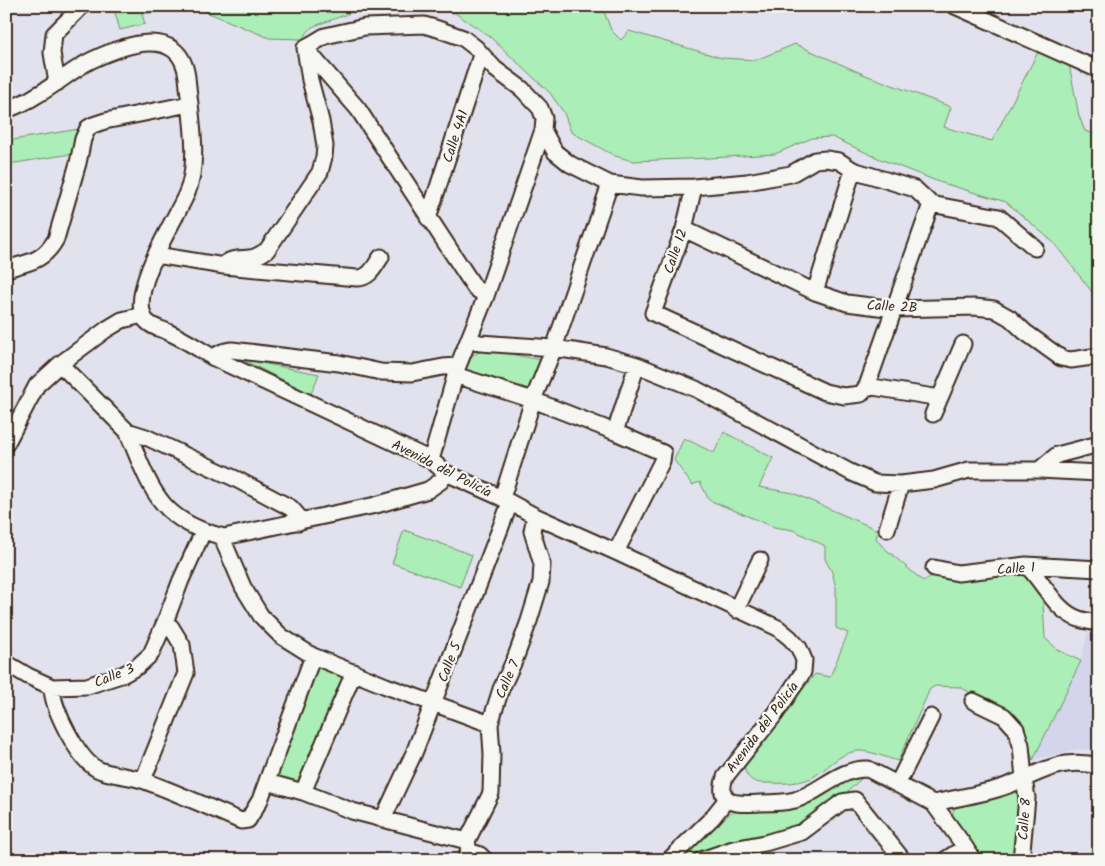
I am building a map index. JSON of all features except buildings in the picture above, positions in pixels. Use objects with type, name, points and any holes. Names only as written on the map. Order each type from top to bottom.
[{"type":"street","points":[[57,83],[52,53],[54,34],[82,6]]},
{"type":"street","points":[[955,6],[1099,70]]},
{"type":"street","points":[[305,48],[325,36],[365,27],[424,25],[463,38],[476,48],[495,69],[522,89],[540,108],[544,118],[543,130],[486,296],[456,371],[431,460]]},
{"type":"street","points":[[6,110],[36,96],[90,61],[134,44],[158,43],[172,47],[178,52],[186,68],[193,140],[193,167],[187,194],[166,230],[146,281],[141,305],[143,315],[122,320],[60,364],[37,386],[6,444]]},
{"type":"street","points":[[305,48],[358,109],[475,288],[486,296]]},
{"type":"street","points":[[224,266],[230,260],[253,257],[267,250],[320,172],[325,146],[305,48]]},
{"type":"street","name":"Calle 4A1","points":[[428,218],[481,55]]},
{"type":"street","points":[[6,269],[44,256],[56,239],[78,164],[83,139],[88,128],[105,121],[189,104]]},
{"type":"street","points":[[543,130],[555,152],[570,164],[610,184],[642,188],[694,187],[747,182],[790,174],[815,160],[839,161],[853,170],[915,189],[930,204],[973,214],[999,217],[1035,248]]},
{"type":"street","points":[[815,292],[853,170]]},
{"type":"street","name":"Calle 5","points":[[383,819],[414,753],[506,501],[533,400],[554,348],[610,184]]},
{"type":"street","name":"Calle 12","points":[[694,187],[684,229],[653,313],[825,392],[844,396],[861,394],[867,386]]},
{"type":"street","points":[[930,204],[867,386],[940,398]]},
{"type":"street","name":"Calle 2B","points":[[684,229],[815,292],[847,303],[894,309],[975,307],[994,309],[1010,318],[1061,358],[1071,360],[1099,356]]},
{"type":"street","points":[[156,255],[224,266],[364,278],[369,275],[381,257]]},
{"type":"street","name":"Avenida del Policía","points":[[143,315],[152,326],[189,343],[214,358],[431,460],[446,473],[778,628],[799,648],[804,660],[803,672],[776,713],[725,777],[723,789],[727,799]]},
{"type":"street","points":[[469,340],[480,343],[554,348],[606,356],[637,365],[696,389],[850,472],[875,482],[901,484],[934,480],[969,470],[1039,470],[1099,473]]},
{"type":"street","points":[[934,414],[964,344]]},
{"type":"street","points":[[214,358],[217,354],[232,350],[339,363],[381,372],[412,373],[443,367],[616,432],[663,454],[662,461],[616,552]]},
{"type":"street","points":[[60,364],[127,431],[150,486],[166,508],[185,524],[203,532],[224,537],[376,505],[428,490],[441,481],[446,473]]},
{"type":"street","points":[[616,432],[637,365]]},
{"type":"street","points":[[127,431],[146,437],[236,479],[291,508],[298,516],[299,522]]},
{"type":"street","points":[[1039,470],[1057,455],[1099,444]]},
{"type":"street","points":[[887,529],[901,484]]},
{"type":"street","name":"Calle 7","points":[[467,850],[490,792],[492,754],[490,724],[501,689],[515,659],[529,621],[541,582],[542,564],[532,531],[535,516]]},
{"type":"street","name":"Calle 3","points":[[6,664],[52,687],[87,686],[124,674],[138,666],[151,654],[180,580],[203,532]]},
{"type":"street","points":[[224,537],[225,545],[243,586],[261,616],[281,636],[313,656],[432,704],[490,724]]},
{"type":"street","points":[[736,610],[760,560]]},
{"type":"street","points":[[1026,565],[1036,574],[1062,610],[1078,619],[1099,623]]},
{"type":"street","name":"Calle 1","points":[[934,568],[958,573],[1026,565],[1099,569]]},
{"type":"street","points":[[1048,591],[1064,567]]},
{"type":"street","points":[[143,780],[186,674],[182,645],[171,627],[165,622]]},
{"type":"street","points":[[52,687],[55,705],[68,734],[80,752],[96,768],[143,780],[241,821],[248,820],[252,814],[267,782],[313,656]]},
{"type":"street","points":[[303,792],[354,672]]},
{"type":"street","name":"Calle 8","points":[[974,701],[1004,716],[1016,729],[1022,745],[1027,798],[1021,860]]},
{"type":"street","points":[[898,783],[930,717]]},
{"type":"street","points":[[933,803],[996,789],[1059,764],[1074,762],[1099,766]]},
{"type":"street","points":[[669,860],[712,818],[727,799],[735,805],[796,800],[833,778],[860,768],[868,768],[933,803],[969,853],[945,860]]},
{"type":"street","points":[[267,782],[303,792],[352,811],[383,819],[467,850],[484,860]]},
{"type":"street","points":[[701,860],[733,849],[802,832],[833,808],[848,800],[855,800],[903,860]]},
{"type":"shaded area","points":[[1099,629],[1099,751],[1078,749],[1033,760],[1081,661],[1088,630]]},
{"type":"green space","points":[[113,6],[172,6],[169,10],[142,14],[145,24],[120,30]]},
{"type":"green space","points":[[192,6],[417,6],[374,8],[350,13],[312,27],[302,39],[269,38]]},
{"type":"green space","points":[[417,6],[602,6],[611,30],[621,40],[629,31],[722,58],[756,60],[795,44],[863,74],[951,107],[944,127],[992,141],[1039,50],[1069,64],[1079,116],[1085,131],[1099,135],[1099,301],[1053,242],[1006,202],[939,182],[880,159],[832,137],[812,138],[775,154],[633,161],[615,156],[571,132],[564,113],[550,93],[489,36],[455,13]]},
{"type":"green space","points":[[79,129],[71,154],[9,164],[6,141]]},
{"type":"green space","points":[[485,349],[541,360],[528,395],[465,374],[467,358]]},
{"type":"green space","points":[[241,359],[319,374],[311,394]]},
{"type":"green space","points":[[724,432],[773,458],[759,487],[793,493],[878,530],[876,538],[882,546],[923,581],[932,576],[946,573],[1031,566],[1042,586],[1045,638],[1058,650],[1081,661],[1033,760],[1022,727],[1002,710],[960,687],[935,686],[930,689],[898,761],[873,753],[857,751],[838,758],[817,775],[799,782],[761,783],[749,778],[744,765],[815,674],[830,677],[848,633],[836,628],[836,588],[832,572],[825,559],[825,546],[793,530],[774,527],[709,500],[700,482],[692,485],[674,460],[684,438],[714,453]]},
{"type":"green space","points":[[404,530],[472,555],[460,587],[392,563]]},
{"type":"green space","points":[[324,666],[341,673],[342,678],[297,785],[277,777],[318,667]]},
{"type":"green space","points":[[862,778],[831,807],[792,830],[759,836],[695,858],[677,860],[733,811],[760,809],[850,779]]},
{"type":"green space","points":[[1018,788],[1020,793],[1016,860],[979,860],[952,820],[953,811],[961,801]]}]
